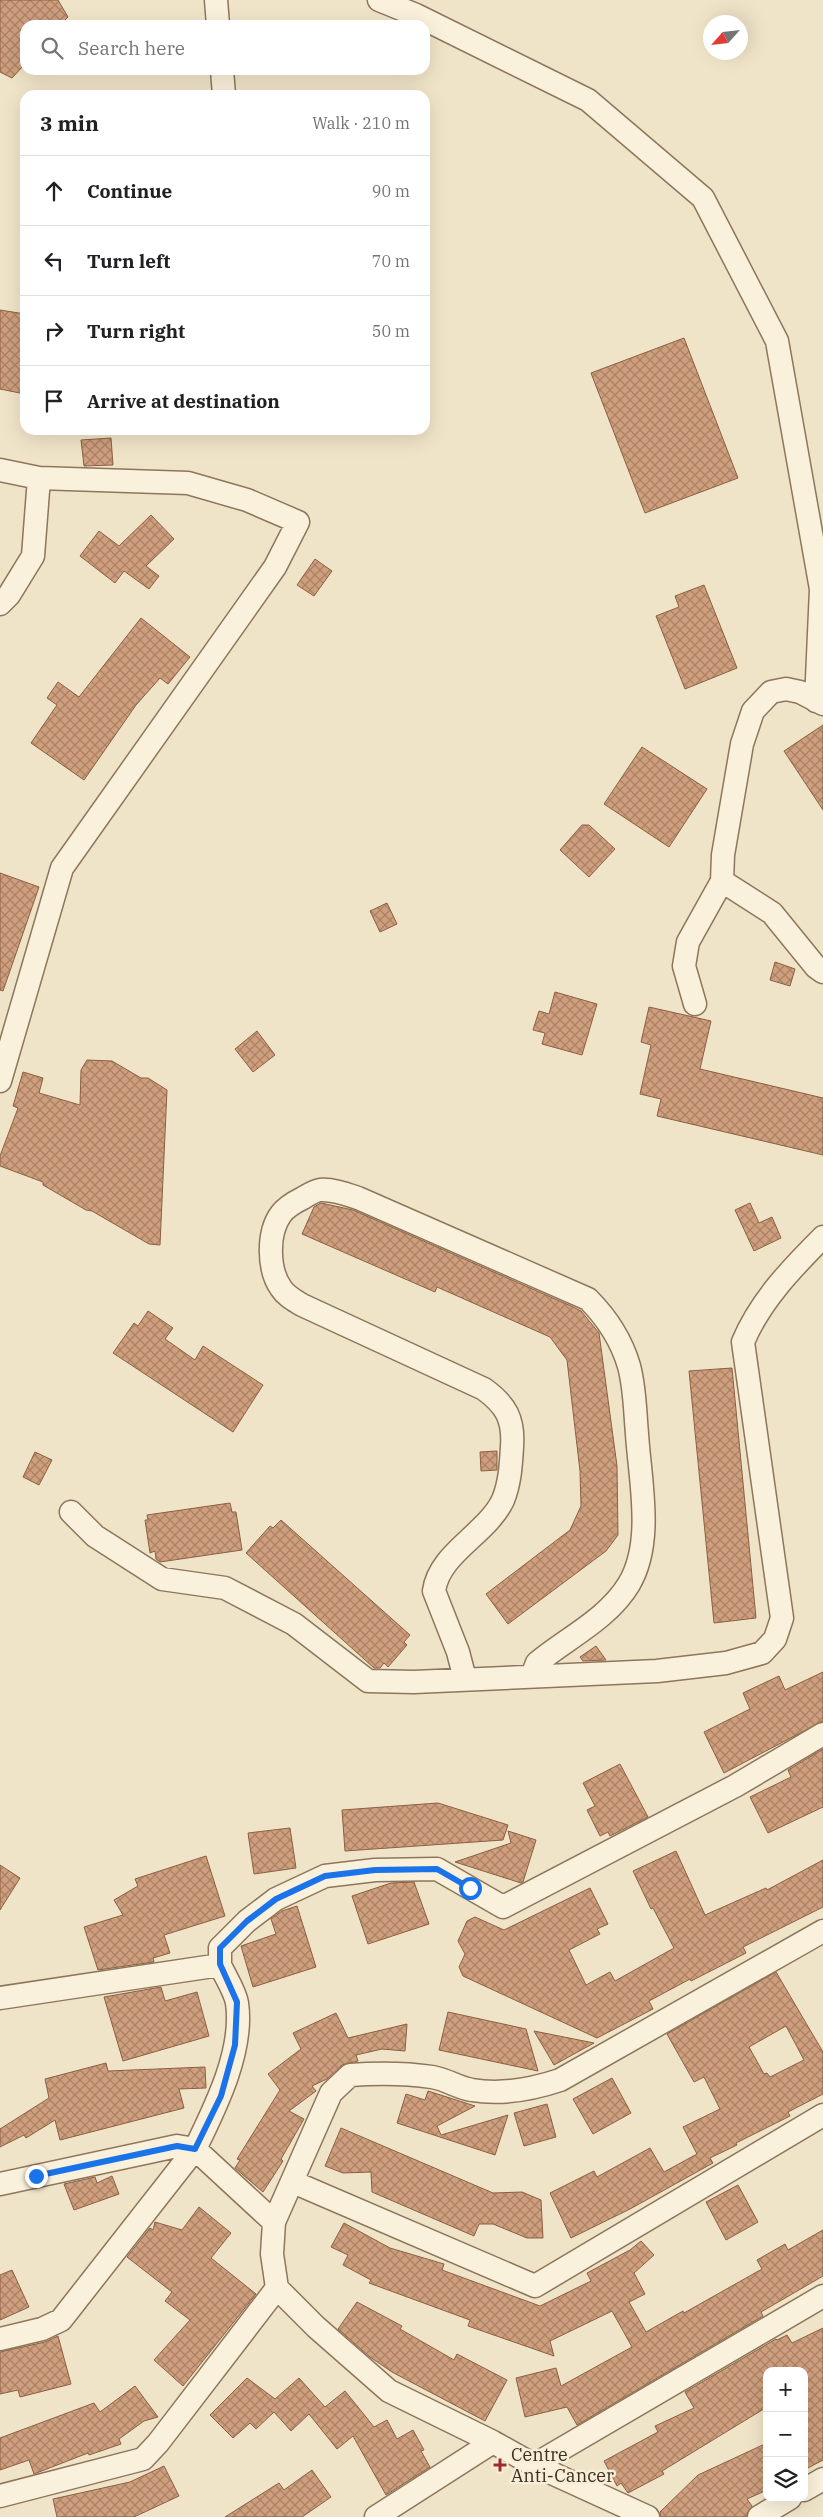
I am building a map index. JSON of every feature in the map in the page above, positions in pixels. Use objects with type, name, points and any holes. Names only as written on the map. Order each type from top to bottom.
[{"type":"street","points":[[216,0],[218,20]]},
{"type":"street","points":[[379,0],[426,20]]},
{"type":"street","points":[[430,22],[588,100],[703,198],[777,341],[821,589],[820,702],[800,692],[786,689],[772,692],[753,711],[742,744],[724,855],[722,881],[688,942],[684,966],[695,1004]]},
{"type":"street","points":[[222,75],[224,90]]},
{"type":"street","points":[[0,470],[39,478],[188,483],[247,500],[298,522],[276,567],[62,868],[0,1081]]},
{"type":"street","points":[[0,604],[9,595],[33,556],[39,478]]},
{"type":"street","points":[[722,881],[772,913],[816,967],[823,972]]},
{"type":"street","points":[[465,1680],[458,1652],[434,1591],[436,1580],[446,1565],[490,1518],[502,1500],[511,1470],[513,1436],[510,1417],[500,1400],[484,1389],[302,1305],[287,1296],[280,1288],[273,1272],[271,1252],[274,1230],[281,1214],[293,1203],[318,1190],[333,1191],[358,1198],[588,1300],[605,1315],[619,1338],[630,1368],[643,1511],[642,1542],[637,1565],[629,1584],[612,1605],[538,1663],[532,1676]]},
{"type":"street","points":[[71,1512],[95,1536],[162,1579],[225,1588],[294,1624],[368,1681],[414,1682],[657,1671],[726,1663],[762,1653],[775,1638],[782,1618],[743,1342],[751,1322],[776,1288],[823,1237]]},
{"type":"street","points":[[0,2339],[48,2327],[61,2320],[195,2149],[221,2096],[235,2045],[237,2002],[220,1964],[220,1948],[247,1921],[276,1899],[325,1876],[375,1870],[437,1869],[503,1907],[735,1786],[823,1734]]},
{"type":"street","points":[[648,2517],[534,2465],[494,2442],[389,2391],[316,2326],[277,2288],[272,2254],[274,2222],[331,2093],[350,2075],[394,2074],[433,2077],[471,2090],[491,2092],[540,2086],[560,2080],[823,1931]]},
{"type":"street","points":[[0,1998],[220,1964]]},
{"type":"street","points":[[293,2182],[535,2286],[823,2115]]},
{"type":"street","points":[[0,2184],[177,2146],[195,2149],[274,2222]]},
{"type":"street","points":[[0,2496],[142,2459],[158,2444],[277,2288]]},
{"type":"street","points":[[534,2465],[823,2296]]},
{"type":"street","points":[[376,2517],[494,2442]]},
{"type":"street","points":[[808,2488],[823,2479]]},
{"type":"street","points":[[759,2517],[783,2502]]},
{"type":"building","points":[[0,0],[58,0],[68,17],[65,20],[20,20],[20,69],[12,78],[0,72]]},
{"type":"building","points":[[0,310],[20,313],[20,393],[0,389]]},
{"type":"building","points":[[684,338],[738,478],[645,513],[591,373]]},
{"type":"building","points":[[111,438],[113,465],[84,466],[81,440]]},
{"type":"building","points":[[151,515],[174,539],[146,566],[159,576],[149,589],[124,571],[115,583],[80,556],[99,531],[119,546]]},
{"type":"building","points":[[315,559],[332,571],[314,596],[297,585]]},
{"type":"building","points":[[704,585],[737,668],[685,689],[656,616],[679,607],[675,596]]},
{"type":"building","points":[[141,618],[190,657],[168,684],[160,678],[136,705],[84,780],[31,743],[57,705],[47,698],[58,682],[79,697]]},
{"type":"building","points":[[823,725],[823,810],[784,751]]},
{"type":"building","points":[[642,747],[707,789],[669,847],[604,804]]},
{"type":"building","points":[[582,825],[589,825],[615,849],[589,877],[560,850]]},
{"type":"building","points":[[0,873],[39,887],[3,991],[0,990]]},
{"type":"building","points":[[387,903],[397,924],[380,932],[370,911]]},
{"type":"building","points":[[775,962],[795,969],[790,986],[770,980]]},
{"type":"building","points":[[555,992],[597,1004],[582,1055],[542,1044],[545,1033],[533,1030],[539,1011],[549,1014]]},
{"type":"building","points":[[649,1007],[711,1021],[700,1069],[823,1098],[823,1155],[657,1116],[661,1099],[640,1094],[651,1045],[641,1042]]},
{"type":"building","points":[[257,1031],[275,1055],[253,1072],[235,1049]]},
{"type":"building","points":[[87,1060],[112,1061],[141,1078],[148,1078],[167,1090],[160,1245],[149,1244],[43,1185],[43,1182],[0,1166],[0,1156],[18,1108],[13,1106],[23,1072],[43,1078],[39,1093],[80,1105],[81,1070]]},
{"type":"building","points":[[321,1203],[353,1210],[571,1306],[581,1311],[599,1333],[617,1466],[618,1535],[606,1551],[508,1624],[486,1594],[570,1530],[581,1506],[580,1471],[567,1360],[550,1337],[437,1287],[435,1292],[302,1234],[314,1207]]},
{"type":"building","points":[[750,1203],[759,1223],[772,1217],[781,1238],[754,1251],[735,1210]]},
{"type":"building","points":[[148,1311],[173,1328],[165,1339],[195,1360],[203,1346],[263,1385],[233,1432],[113,1353],[134,1323],[138,1326]]},
{"type":"building","points":[[732,1368],[756,1618],[714,1623],[689,1371]]},
{"type":"building","points":[[497,1451],[497,1470],[481,1471],[480,1452]]},
{"type":"building","points":[[35,1452],[52,1460],[39,1485],[23,1477]]},
{"type":"building","points":[[230,1503],[232,1512],[236,1512],[242,1550],[160,1562],[156,1559],[155,1551],[150,1553],[145,1520],[148,1520],[147,1515]]},
{"type":"building","points":[[281,1520],[410,1635],[404,1642],[407,1645],[388,1667],[384,1663],[380,1668],[374,1668],[246,1553],[270,1526],[273,1528]]},
{"type":"building","points":[[596,1646],[606,1660],[583,1661],[580,1657]]},
{"type":"building","points":[[823,1672],[823,1721],[724,1773],[704,1732],[750,1709],[743,1693],[779,1676],[785,1690]]},
{"type":"building","points":[[823,1749],[823,1807],[768,1833],[750,1797],[791,1777],[788,1770]]},
{"type":"building","points":[[620,1764],[648,1817],[610,1836],[608,1832],[600,1836],[587,1810],[595,1806],[583,1783]]},
{"type":"building","points":[[438,1803],[508,1825],[503,1840],[345,1851],[342,1810]]},
{"type":"building","points":[[290,1828],[296,1868],[254,1874],[248,1833]]},
{"type":"building","points":[[508,1831],[536,1840],[523,1882],[521,1883],[455,1862],[511,1843]]},
{"type":"building","points":[[676,1851],[705,1915],[766,1888],[767,1890],[823,1860],[823,1907],[743,1947],[746,1953],[691,1981],[690,1979],[649,2001],[653,2009],[597,2038],[463,1976],[459,1967],[465,1954],[458,1941],[467,1921],[475,1917],[504,1930],[590,1888],[608,1924],[597,1929],[600,1934],[569,1950],[586,1985],[610,1972],[615,1981],[674,1948],[653,1908],[651,1909],[633,1871]]},
{"type":"building","points":[[206,1856],[225,1916],[164,1935],[170,1953],[153,1958],[154,1962],[98,1970],[84,1927],[123,1915],[114,1900],[138,1886],[135,1879]]},
{"type":"building","points":[[0,1865],[20,1878],[0,1910]]},
{"type":"building","points":[[414,1882],[429,1924],[368,1944],[352,1896],[391,1883]]},
{"type":"building","points":[[297,1906],[316,1967],[253,1987],[241,1946],[276,1934],[271,1919],[282,1911]]},
{"type":"building","points":[[776,1972],[823,2052],[823,2094],[788,2112],[790,2116],[710,2158],[713,2163],[630,2209],[571,2238],[550,2193],[594,2171],[597,2177],[650,2148],[664,2172],[697,2154],[683,2127],[720,2109],[704,2077],[694,2082],[667,2034]],"holes":[[[786,2026],[804,2060],[770,2077],[767,2073],[764,2074],[749,2047]]]},
{"type":"building","points":[[161,1987],[165,2001],[197,1992],[209,2036],[123,2061],[104,1997]]},
{"type":"building","points":[[448,2012],[526,2029],[538,2071],[439,2050]]},
{"type":"building","points":[[336,2013],[348,2038],[407,2024],[405,2051],[382,2049],[356,2055],[358,2061],[342,2065],[327,2079],[312,2086],[316,2091],[289,2111],[304,2119],[281,2159],[283,2161],[263,2192],[235,2168],[240,2160],[237,2159],[280,2090],[268,2074],[301,2049],[293,2033]]},
{"type":"building","points":[[534,2031],[594,2043],[554,2065]]},
{"type":"building","points":[[106,2063],[108,2071],[205,2067],[206,2088],[179,2089],[184,2108],[60,2140],[55,2120],[26,2138],[24,2135],[0,2147],[0,2129],[49,2098],[45,2079]]},
{"type":"building","points":[[612,2078],[631,2113],[593,2134],[573,2099]]},
{"type":"building","points":[[428,2091],[475,2106],[437,2126],[441,2135],[508,2115],[495,2155],[397,2123],[406,2094],[425,2100]]},
{"type":"building","points":[[547,2104],[556,2137],[524,2146],[514,2113]]},
{"type":"building","points":[[341,2128],[493,2193],[522,2192],[541,2200],[543,2238],[527,2238],[493,2224],[479,2224],[474,2236],[372,2192],[371,2172],[343,2173],[325,2166]]},
{"type":"building","points":[[112,2176],[119,2194],[74,2210],[64,2184],[95,2177],[97,2183]]},
{"type":"building","points":[[738,2185],[758,2222],[726,2240],[706,2202]]},
{"type":"building","points":[[199,2207],[231,2233],[211,2258],[256,2294],[183,2386],[154,2360],[190,2320],[165,2301],[172,2292],[127,2257],[150,2228],[153,2230],[155,2222],[182,2230]]},
{"type":"building","points":[[344,2223],[390,2248],[444,2264],[442,2270],[540,2306],[591,2281],[587,2273],[630,2250],[641,2241],[654,2255],[634,2273],[645,2294],[629,2302],[646,2332],[762,2269],[757,2260],[785,2244],[788,2250],[823,2230],[823,2276],[761,2312],[763,2316],[577,2425],[567,2407],[525,2417],[516,2378],[556,2368],[561,2386],[632,2347],[612,2311],[550,2341],[554,2356],[468,2326],[470,2320],[369,2283],[371,2280],[343,2265],[348,2255],[331,2247]]},
{"type":"building","points":[[12,2270],[29,2307],[0,2320],[0,2275]]},
{"type":"building","points":[[357,2302],[402,2326],[400,2329],[454,2360],[457,2354],[507,2380],[485,2421],[392,2372],[370,2357],[338,2329]]},
{"type":"building","points":[[823,2328],[823,2460],[808,2468],[808,2367],[763,2367],[763,2409],[662,2471],[664,2474],[628,2493],[621,2483],[617,2486],[604,2461],[658,2432],[655,2426],[694,2408],[685,2392],[776,2339],[787,2335],[792,2343]]},
{"type":"building","points":[[58,2336],[71,2384],[20,2397],[18,2390],[0,2394],[0,2352],[45,2342]]},
{"type":"building","points":[[247,2378],[275,2399],[299,2378],[325,2407],[345,2391],[374,2427],[387,2420],[397,2439],[413,2430],[424,2450],[421,2451],[430,2467],[386,2495],[353,2436],[337,2449],[309,2414],[291,2431],[274,2412],[256,2429],[250,2423],[233,2438],[210,2415]]},
{"type":"building","points":[[135,2386],[158,2417],[144,2421],[119,2439],[121,2444],[89,2455],[88,2453],[34,2474],[29,2460],[0,2470],[0,2438],[94,2403],[100,2412]]},
{"type":"building","points":[[763,2445],[763,2492],[747,2499],[752,2506],[746,2517],[661,2517],[660,2512],[698,2475]]},
{"type":"building","points":[[164,2466],[179,2496],[134,2517],[57,2517],[53,2499],[130,2482]]},
{"type":"building","points":[[312,2470],[331,2497],[302,2517],[225,2517],[279,2483],[284,2490]]},
{"type":"place","name":"Centre Anti-Cancer","points":[[500,2465]]},
{"type":"route","points":[[36,2176],[177,2146],[195,2149],[221,2096],[235,2045],[237,2002],[220,1964],[220,1948],[247,1921],[276,1899],[325,1876],[375,1870],[437,1869],[470,1888]]}]
